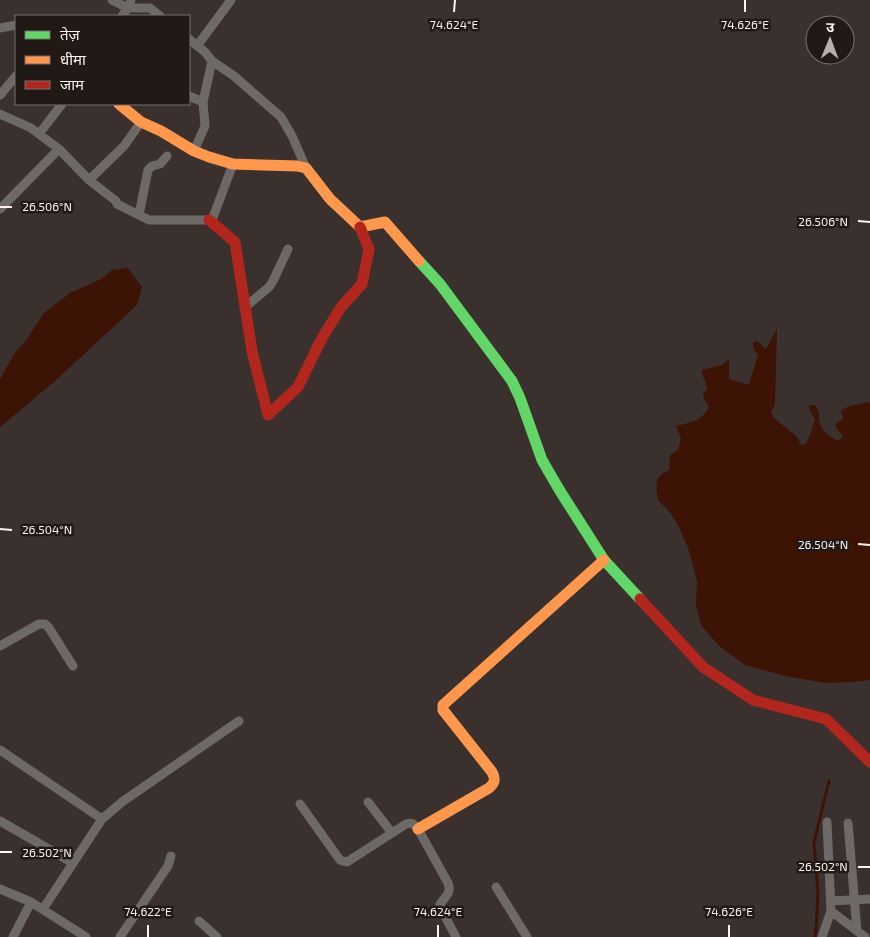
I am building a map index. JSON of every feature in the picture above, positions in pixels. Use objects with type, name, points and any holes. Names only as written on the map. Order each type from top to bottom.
[{"type":"street","points":[[112,0],[150,8],[159,15]]},
{"type":"street","points":[[197,46],[231,0]]},
{"type":"street","points":[[123,15],[129,4]]},
{"type":"street","points":[[0,28],[15,26]]},
{"type":"street","points":[[190,40],[205,52],[212,61],[234,76],[281,116],[306,168],[330,199],[360,227],[369,249],[362,284],[341,307],[298,387],[268,414],[244,308],[235,242],[208,220]]},
{"type":"street","points":[[194,151],[205,126],[204,102],[212,61]]},
{"type":"street","points":[[0,95],[15,77]]},
{"type":"street","points":[[190,96],[204,102]]},
{"type":"street","points":[[39,134],[61,105]]},
{"type":"street","points":[[120,105],[141,122],[162,131],[194,151],[233,164],[297,166],[306,168]]},
{"type":"street","points":[[0,114],[31,128],[59,150],[89,180],[116,201],[117,204],[149,220],[212,220],[233,164]]},
{"type":"street","points":[[89,180],[124,146],[141,122]]},
{"type":"street","points":[[0,208],[59,150]]},
{"type":"street","points":[[139,215],[148,170],[150,167],[161,163],[166,156]]},
{"type":"street","points":[[360,227],[384,222],[440,284],[512,381],[542,460],[604,560],[703,667],[753,700],[826,719],[870,762]]},
{"type":"street","points":[[244,308],[269,287],[288,249]]},
{"type":"street","points":[[418,829],[489,788],[494,782],[495,776],[443,710],[443,705],[604,560]]},
{"type":"street","points":[[0,646],[39,624],[45,624],[73,666]]},
{"type":"street","points":[[43,909],[102,818],[122,802],[239,721]]},
{"type":"street","points":[[0,750],[102,818]]},
{"type":"street","points":[[368,802],[392,833]]},
{"type":"street","points":[[300,804],[343,862],[347,862],[406,824],[414,824],[450,888],[440,907],[456,937]]},
{"type":"street","points":[[0,821],[73,863]]},
{"type":"street","points":[[822,937],[831,911],[826,822]]},
{"type":"street","points":[[848,824],[857,931]]},
{"type":"street","points":[[120,937],[168,866],[171,856]]},
{"type":"street","points":[[496,887],[527,937]]},
{"type":"street","points":[[0,889],[43,909],[86,937]]},
{"type":"street","points":[[830,901],[870,898]]},
{"type":"street","points":[[13,937],[30,902]]},
{"type":"street","points":[[831,911],[866,937]]},
{"type":"street","points":[[199,921],[217,937]]},
{"type":"shaded area","points":[[128,268],[142,287],[137,305],[55,381],[0,427],[0,379],[14,354],[27,339],[44,313],[70,293],[101,279],[112,270]]},
{"type":"shaded area","points":[[777,329],[775,405],[771,412],[774,418],[797,437],[801,445],[806,444],[815,419],[809,405],[815,405],[822,427],[838,441],[843,436],[835,424],[843,419],[841,411],[849,406],[870,402],[870,680],[826,683],[785,676],[745,665],[719,646],[701,625],[696,606],[697,581],[689,551],[679,527],[669,511],[658,500],[656,486],[658,479],[669,470],[670,455],[678,450],[681,439],[676,426],[699,418],[709,406],[704,399],[703,393],[707,390],[702,370],[722,365],[729,359],[729,379],[749,385],[758,355],[753,348],[753,343],[757,341],[766,349]]},
{"type":"waterway","points":[[815,937],[818,894],[814,842],[829,781]]},
{"type":"traffic: fast","points":[[419,261],[440,284],[512,381],[542,460],[560,491],[604,560],[640,599]]},
{"type":"traffic: slow","points":[[120,105],[141,122],[161,131],[194,151],[209,157],[233,164],[297,166],[306,168],[330,199],[360,227],[385,222],[419,261]]},
{"type":"traffic: slow","points":[[418,829],[489,788],[494,781],[492,772],[443,710],[443,705],[604,560]]},
{"type":"traffic: jam","points":[[209,220],[235,242],[252,351],[268,415],[298,387],[321,340],[341,307],[362,284],[369,249],[360,227]]},
{"type":"traffic: jam","points":[[640,599],[703,667],[753,700],[826,719],[870,762]]}]
